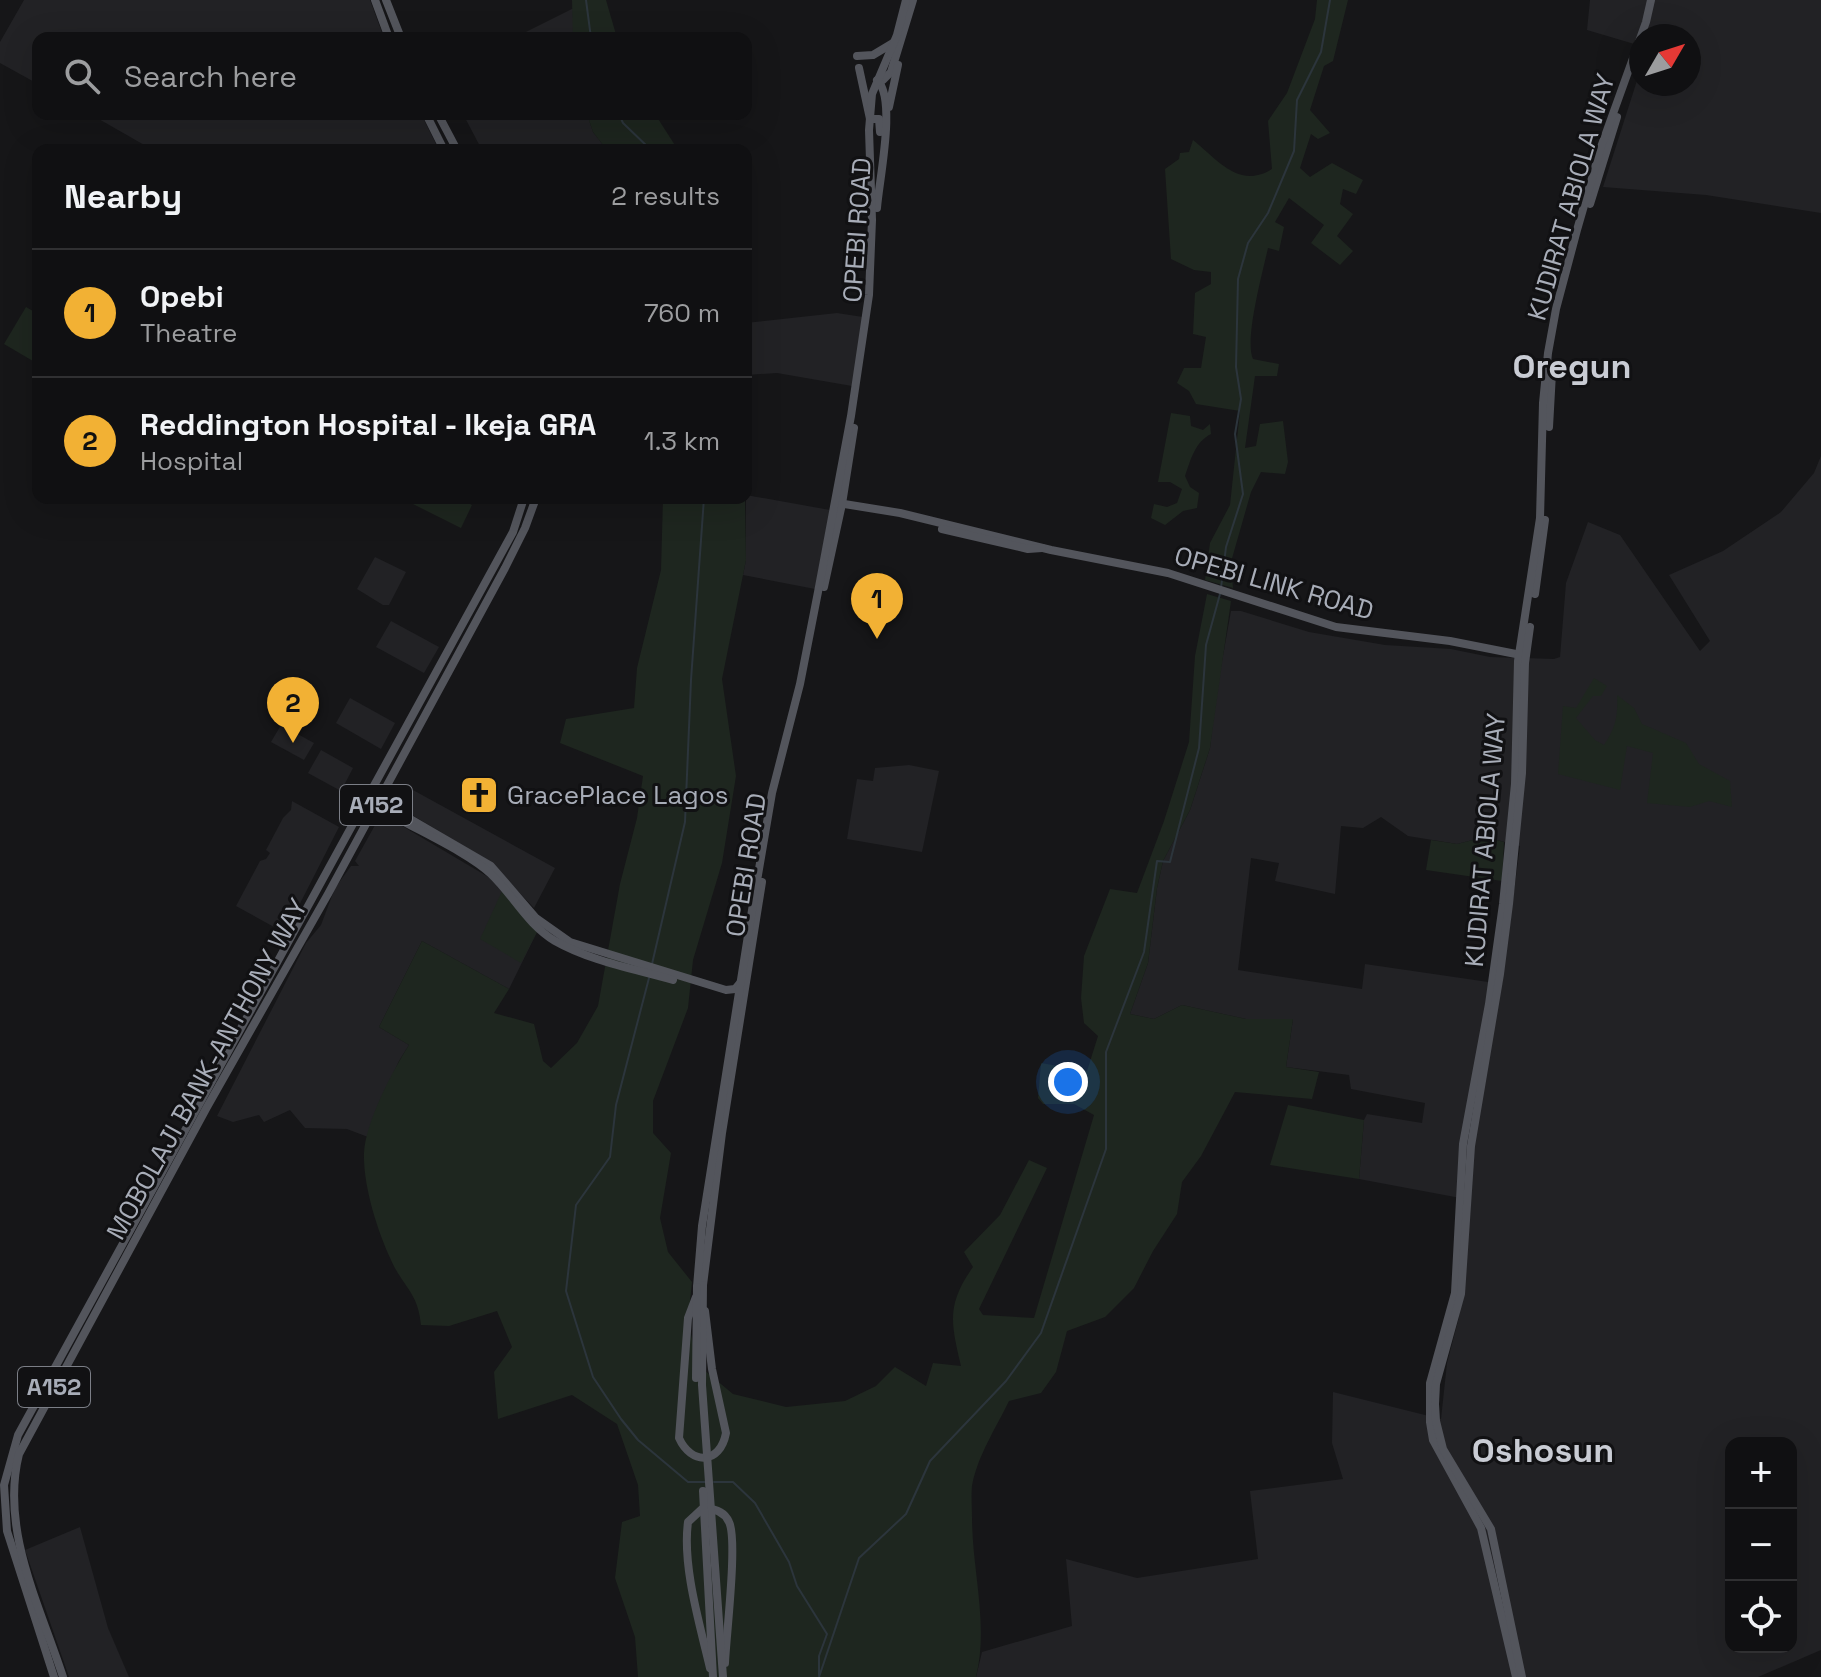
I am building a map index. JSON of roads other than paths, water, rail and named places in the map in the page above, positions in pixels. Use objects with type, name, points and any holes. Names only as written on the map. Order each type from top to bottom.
[{"type":"main road","points":[[375,0],[387,32]]},
{"type":"main road","points":[[386,0],[399,32]]},
{"type":"main road","points":[[877,80],[882,75],[894,43],[906,0]]},
{"type":"main road","points":[[877,80],[883,80],[891,72],[913,0]]},
{"type":"main road","name":"KUDIRAT ABIOLA WAY","points":[[1648,24],[1653,0]]},
{"type":"main road","name":"KUDIRAT ABIOLA WAY","points":[[1516,1677],[1481,1528],[1439,1455],[1430,1422],[1430,1383],[1455,1293],[1465,1133],[1489,1004],[1503,904],[1515,784],[1522,659],[1540,518],[1543,403],[1554,317],[1601,147],[1653,0]]},
{"type":"main road","points":[[888,111],[904,45],[903,35]]},
{"type":"main road","points":[[857,56],[873,55],[894,43]]},
{"type":"main road","points":[[859,68],[870,119],[881,121],[879,149],[882,152]]},
{"type":"main road","name":"OPEBI ROAD","points":[[699,1292],[756,905],[772,793],[802,675],[843,506],[869,295],[872,220],[870,119],[872,94],[877,80],[882,83],[888,111],[877,207],[874,296],[843,506],[807,678],[780,783],[756,905],[740,982],[737,1003]]},
{"type":"main road","name":"KUDIRAT ABIOLA WAY","points":[[1522,659],[1544,535],[1553,352],[1586,219],[1629,85]]},
{"type":"main road","points":[[429,120],[441,144]]},
{"type":"main road","points":[[441,120],[454,144]]},
{"type":"main road","points":[[843,506],[847,498],[844,490]]},
{"type":"main road","name":"MOBOLAJI BANK-ANTHONY WAY","points":[[52,1380],[513,532],[522,504]]},
{"type":"main road","name":"MOBOLAJI BANK-ANTHONY WAY","points":[[63,1677],[7,1531],[4,1485],[18,1435],[328,894],[521,537],[534,504]]},
{"type":"main road","name":"OPEBI LINK ROAD","points":[[843,506],[900,513],[1030,542],[1047,549],[1176,575],[1336,627],[1450,641],[1522,659]]},
{"type":"main road","points":[[386,785],[385,797],[393,809],[491,866],[542,924],[582,950]]},
{"type":"main road","points":[[366,823],[376,815],[390,814],[475,863],[497,881],[532,923],[559,943],[718,991],[737,1003],[702,1226],[695,1359],[712,1677]]},
{"type":"main road","points":[[318,888],[320,897],[328,894]]},
{"type":"main road","points":[[308,907],[314,904],[318,911]]},
{"type":"main road","points":[[718,991],[732,990],[740,982]]},
{"type":"main road","name":"KUDIRAT ABIOLA WAY","points":[[1460,1230],[1461,1294],[1436,1384],[1436,1421],[1443,1449],[1491,1529],[1522,1677]]},
{"type":"main road","points":[[699,1292],[726,1433],[718,1453],[705,1458],[696,1457],[684,1449],[679,1438],[688,1318],[699,1292]]},
{"type":"main road","points":[[699,1292],[700,1358],[723,1677]]},
{"type":"main road","points":[[712,1677],[686,1535],[692,1516],[702,1509],[719,1511],[727,1517],[733,1538],[723,1677]]},
{"type":"main road","name":"MOBOLAJI BANK-ANTHONY WAY","points":[[31,1598],[54,1677]]},
{"type":"waterway","points":[[586,0],[590,32]]},
{"type":"waterway","points":[[1221,588],[1226,547],[1243,494],[1235,434],[1241,399],[1236,367],[1238,279],[1248,243],[1268,213],[1294,151],[1297,100],[1321,52],[1330,0]]},
{"type":"waterway","points":[[622,120],[645,144]]},
{"type":"waterway","points":[[652,964],[685,822],[704,504]]},
{"type":"waterway","points":[[819,1677],[859,1558],[906,1514],[930,1461],[1006,1381],[1041,1333],[1106,1149],[1106,1052],[1144,952],[1157,861],[1170,862],[1199,748],[1206,645],[1220,594]]},
{"type":"waterway","points":[[649,978],[616,1105],[610,1157],[576,1205],[566,1291],[593,1377],[621,1419],[638,1440],[688,1482],[707,1482]]},
{"type":"waterway","points":[[714,1482],[733,1482],[755,1503],[789,1562],[797,1586],[827,1634],[819,1656],[819,1675]]},
{"type":"place","name":"Opebi","points":[[877,639]]},
{"type":"place","name":"Reddington Hospital - Ikeja GRA","points":[[293,743]]},
{"type":"place","name":"GracePlace Lagos","points":[[479,795]]},
{"type":"district","name":"Oregun","points":[[1572,366]]},
{"type":"district","name":"Oshosun","points":[[1543,1450]]}]
